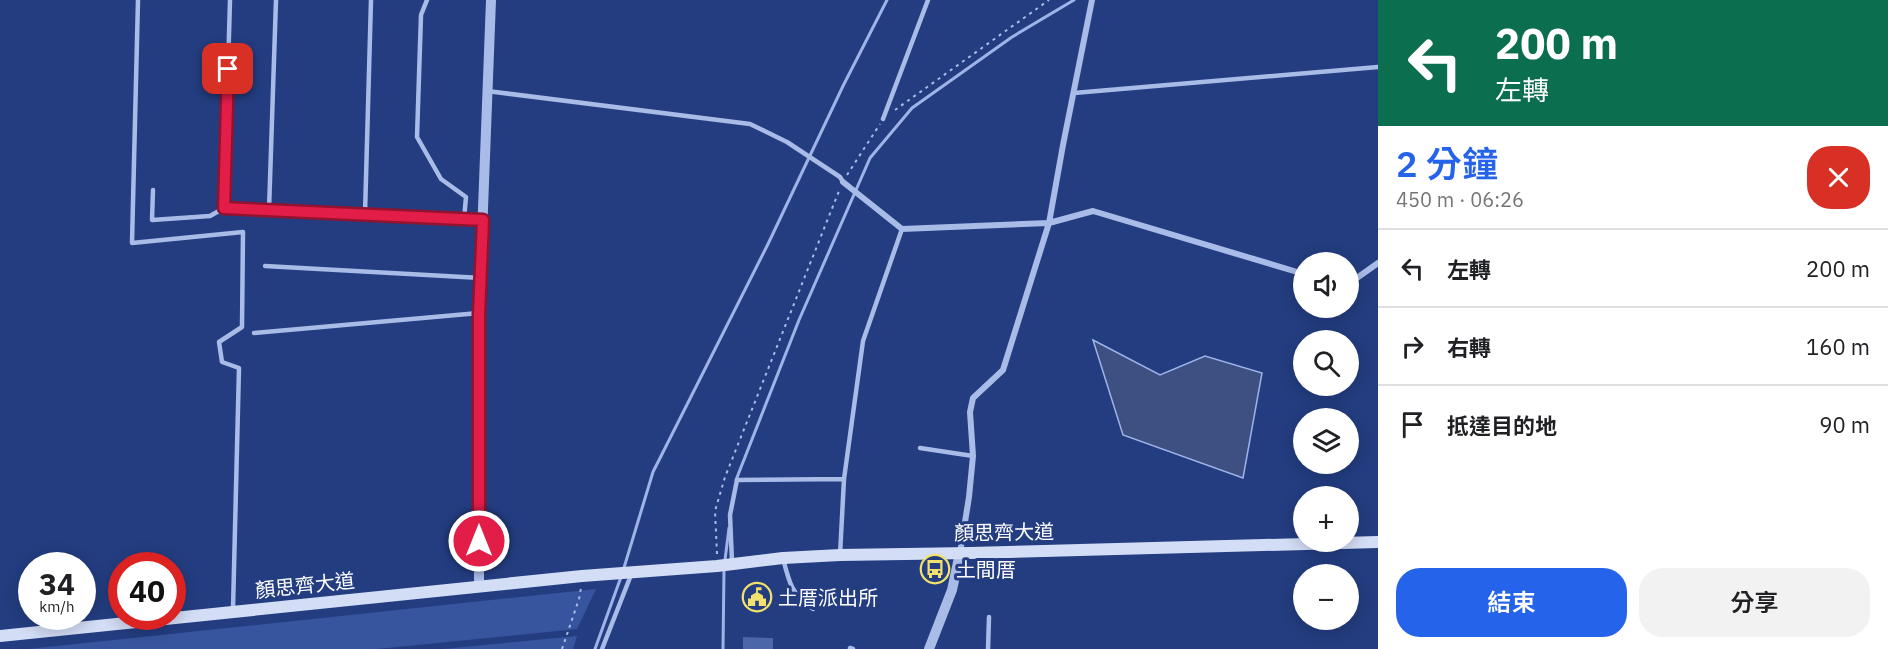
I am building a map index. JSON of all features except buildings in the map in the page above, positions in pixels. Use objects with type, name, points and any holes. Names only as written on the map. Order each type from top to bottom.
[{"type":"main road","name":"顏思齊大道","points":[[0,636],[479,586],[717,566],[783,558],[1378,542]]},
{"type":"street","points":[[479,586],[479,314],[491,0]]},
{"type":"street","points":[[928,649],[952,590],[960,553],[973,456],[970,412],[973,399],[1003,370],[1049,223],[1092,0]]},
{"type":"street","points":[[843,182],[902,228],[1049,223],[1093,211],[1293,271]]},
{"type":"street","points":[[1359,276],[1378,263]]},
{"type":"lane","points":[[138,0],[132,243],[243,232],[242,327],[219,342],[222,362],[239,368],[233,612]]},
{"type":"lane","points":[[224,208],[230,0]]},
{"type":"lane","points":[[269,210],[276,0]]},
{"type":"lane","points":[[365,214],[371,0]]},
{"type":"lane","points":[[428,0],[421,15],[417,137],[441,178],[466,197],[464,219]]},
{"type":"lane","points":[[883,119],[928,0]]},
{"type":"lane","points":[[1074,93],[1378,67]]},
{"type":"lane","points":[[488,91],[750,124],[787,142],[840,177],[843,182]]},
{"type":"lane","points":[[153,190],[152,220],[210,216],[224,208],[483,220]]},
{"type":"lane","points":[[840,555],[844,479],[862,341],[902,228]]},
{"type":"lane","points":[[265,266],[481,278]]},
{"type":"lane","points":[[254,333],[479,314]]},
{"type":"lane","points":[[920,448],[973,456]]},
{"type":"lane","points":[[732,564],[730,515],[737,480],[844,479]]},
{"type":"lane","points":[[783,558],[788,578],[800,600],[813,609]]},
{"type":"lane","points":[[602,649],[632,573]]},
{"type":"lane","points":[[988,649],[989,617]]},
{"type":"path","points":[[717,566],[715,511],[724,477],[843,182],[883,119],[1049,0]]},
{"type":"path","points":[[562,649],[579,599],[582,576]]},
{"type":"shaded area","points":[[1093,340],[1160,375],[1205,356],[1262,373],[1243,478],[1123,435]]},
{"type":"shaded area","points":[[596,589],[577,629],[377,649],[28,649]]},
{"type":"shaded area","points":[[577,636],[573,649],[443,649]]},
{"type":"waterway","points":[[623,571],[653,472],[887,0]]},
{"type":"waterway","points":[[736,480],[799,320],[870,158],[912,108],[1012,37],[1074,0]]},
{"type":"waterway","points":[[725,560],[729,528]]},
{"type":"waterway","points":[[723,649],[724,570]]},
{"type":"waterway","points":[[595,649],[621,577]]},
{"type":"place","name":"土間厝","points":[[935,569]]},
{"type":"place","name":"土厝派出所","points":[[757,597]]},
{"type":"route","points":[[228,69],[224,208],[483,220],[479,314],[479,541]]}]
